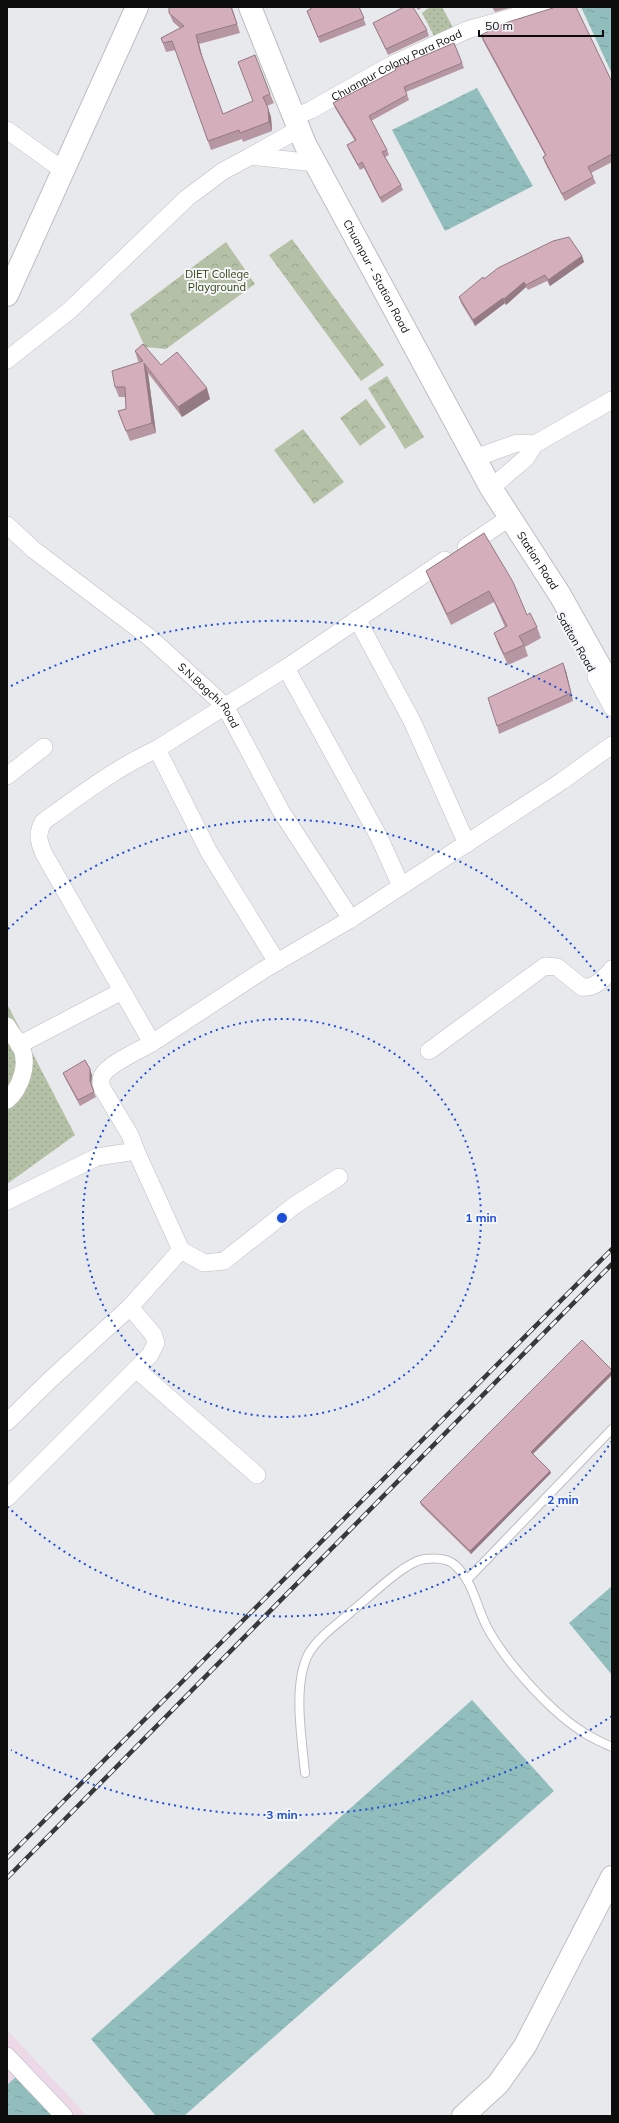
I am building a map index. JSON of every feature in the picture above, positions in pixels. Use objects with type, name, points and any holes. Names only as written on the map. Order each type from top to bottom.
[{"type":"street","points":[[7,295],[137,7]]},
{"type":"street","name":"Chuanpur - Station Road","points":[[250,7],[296,123],[315,163],[491,488],[508,518],[522,536]]},
{"type":"street","name":"Chuanpur Colony Para Road","points":[[7,360],[70,310],[187,198],[223,171],[251,156],[296,123],[310,110],[391,65],[467,30],[548,7]]},
{"type":"street","points":[[7,130],[64,171]]},
{"type":"street","points":[[251,156],[315,163]]},
{"type":"street","points":[[491,488],[526,458],[535,444],[612,400]]},
{"type":"street","points":[[475,458],[517,443],[535,444]]},
{"type":"street","points":[[152,1043],[44,854],[38,838],[39,830],[43,822],[93,786],[140,757],[157,749],[286,668],[508,518]]},
{"type":"street","name":"S.N.Bagchi Road","points":[[7,525],[34,550],[149,637],[225,706],[282,810],[351,919]]},
{"type":"street","name":"Station Road","points":[[522,536],[532,538],[539,544],[612,671]]},
{"type":"street","name":"Station Road","points":[[522,536],[560,595],[612,688]]},
{"type":"street","name":"Satiton Road","points":[[522,536],[520,548],[523,554],[577,642],[612,707]]},
{"type":"street","points":[[357,619],[412,721],[467,844]]},
{"type":"street","points":[[286,668],[375,831],[401,886]]},
{"type":"street","points":[[339,1177],[295,1205],[224,1261],[204,1263],[181,1250],[130,1135],[102,1088],[100,1080],[103,1074],[112,1066],[152,1043],[277,962],[351,919],[467,844],[521,806],[562,781],[612,745]]},
{"type":"street","points":[[7,776],[44,747]]},
{"type":"street","points":[[157,749],[209,852],[277,962]]},
{"type":"street","points":[[429,1051],[545,966],[557,967],[582,987],[587,988],[599,982],[612,970]]},
{"type":"street","points":[[19,1045],[122,991]]},
{"type":"street","points":[[7,1100],[18,1084],[23,1072],[24,1061],[19,1045],[8,1028]]},
{"type":"street","points":[[7,1201],[97,1157],[136,1151]]},
{"type":"street","points":[[7,1422],[51,1379],[130,1307],[181,1250]]},
{"type":"street","points":[[7,1498],[150,1355],[156,1343],[153,1334],[130,1307]]},
{"type":"street","points":[[136,1369],[257,1475]]},
{"type":"street","points":[[463,2116],[498,2084],[526,2046],[612,1877]]},
{"type":"street","points":[[7,2056],[64,2116]]},
{"type":"lane","points":[[467,1580],[612,1429]]},
{"type":"lane","points":[[305,1772],[300,1700],[301,1678],[310,1653],[327,1633],[408,1565],[425,1559],[451,1561],[467,1580],[473,1590],[486,1624],[496,1642],[532,1686],[580,1730],[612,1746]]},
{"type":"shaded area","points":[[7,2030],[87,2116],[7,2116]]},
{"type":"green space","points":[[430,7],[442,7],[455,31],[435,38],[422,13]]},
{"type":"green space","points":[[292,239],[384,365],[361,381],[269,255]]},
{"type":"green space","name":"DIET College Playground","points":[[226,242],[255,284],[166,349],[145,347],[130,314]]},
{"type":"green space","points":[[387,376],[424,437],[405,449],[368,388]]},
{"type":"green space","points":[[366,399],[386,427],[360,446],[340,418]]},
{"type":"green space","points":[[303,429],[344,482],[314,504],[274,450]]},
{"type":"green space","points":[[7,1004],[75,1135],[7,1184]]},
{"type":"water","points":[[581,7],[612,7],[612,74]]},
{"type":"water","points":[[477,88],[533,186],[445,231],[392,130]]},
{"type":"water","points":[[612,1586],[612,1675],[569,1623]]},
{"type":"water","points":[[472,1700],[554,1791],[184,2116],[156,2116],[91,2039]]},
{"type":"water","points":[[19,2074],[58,2116],[7,2116],[7,2085]]},
{"type":"building","points":[[169,7],[231,7],[237,24],[196,35],[200,51],[223,114],[253,101],[238,62],[255,55],[270,94],[263,97],[268,108],[269,122],[240,133],[239,130],[208,141],[172,41],[163,43],[161,38],[184,26],[169,13]]},
{"type":"building","points":[[310,7],[359,7],[364,18],[318,37],[307,11],[311,9]]},
{"type":"building","points":[[404,7],[413,7],[427,30],[386,49],[373,23]]},
{"type":"building","points":[[553,7],[576,7],[612,82],[612,154],[588,167],[593,177],[562,194],[543,157],[546,155],[481,35],[505,23]]},
{"type":"building","points":[[454,43],[462,63],[404,87],[407,95],[369,116],[387,150],[382,152],[401,185],[380,198],[362,162],[358,165],[347,145],[356,140],[333,103],[396,70],[395,68]]},
{"type":"building","points":[[569,237],[582,256],[548,280],[545,275],[526,285],[524,282],[504,299],[503,298],[473,320],[459,297],[483,277],[484,279],[498,268],[553,241]]},
{"type":"building","points":[[143,344],[161,365],[177,352],[207,388],[178,407],[144,363],[152,423],[126,431],[118,411],[126,409],[125,387],[115,387],[112,371],[143,361],[135,351]]},
{"type":"building","points":[[484,533],[513,582],[527,615],[530,613],[537,627],[519,636],[524,645],[504,654],[494,633],[507,626],[489,591],[447,614],[426,571]]},
{"type":"building","points":[[563,663],[571,693],[497,726],[488,698]]},
{"type":"building","points":[[85,1060],[90,1069],[90,1081],[94,1092],[78,1100],[63,1073]]},
{"type":"building","points":[[582,1340],[612,1371],[531,1452],[550,1471],[470,1551],[420,1502]]},
{"type":"railway","points":[[7,1858],[612,1249]]},
{"type":"railway","points":[[7,1878],[612,1264]]}]
